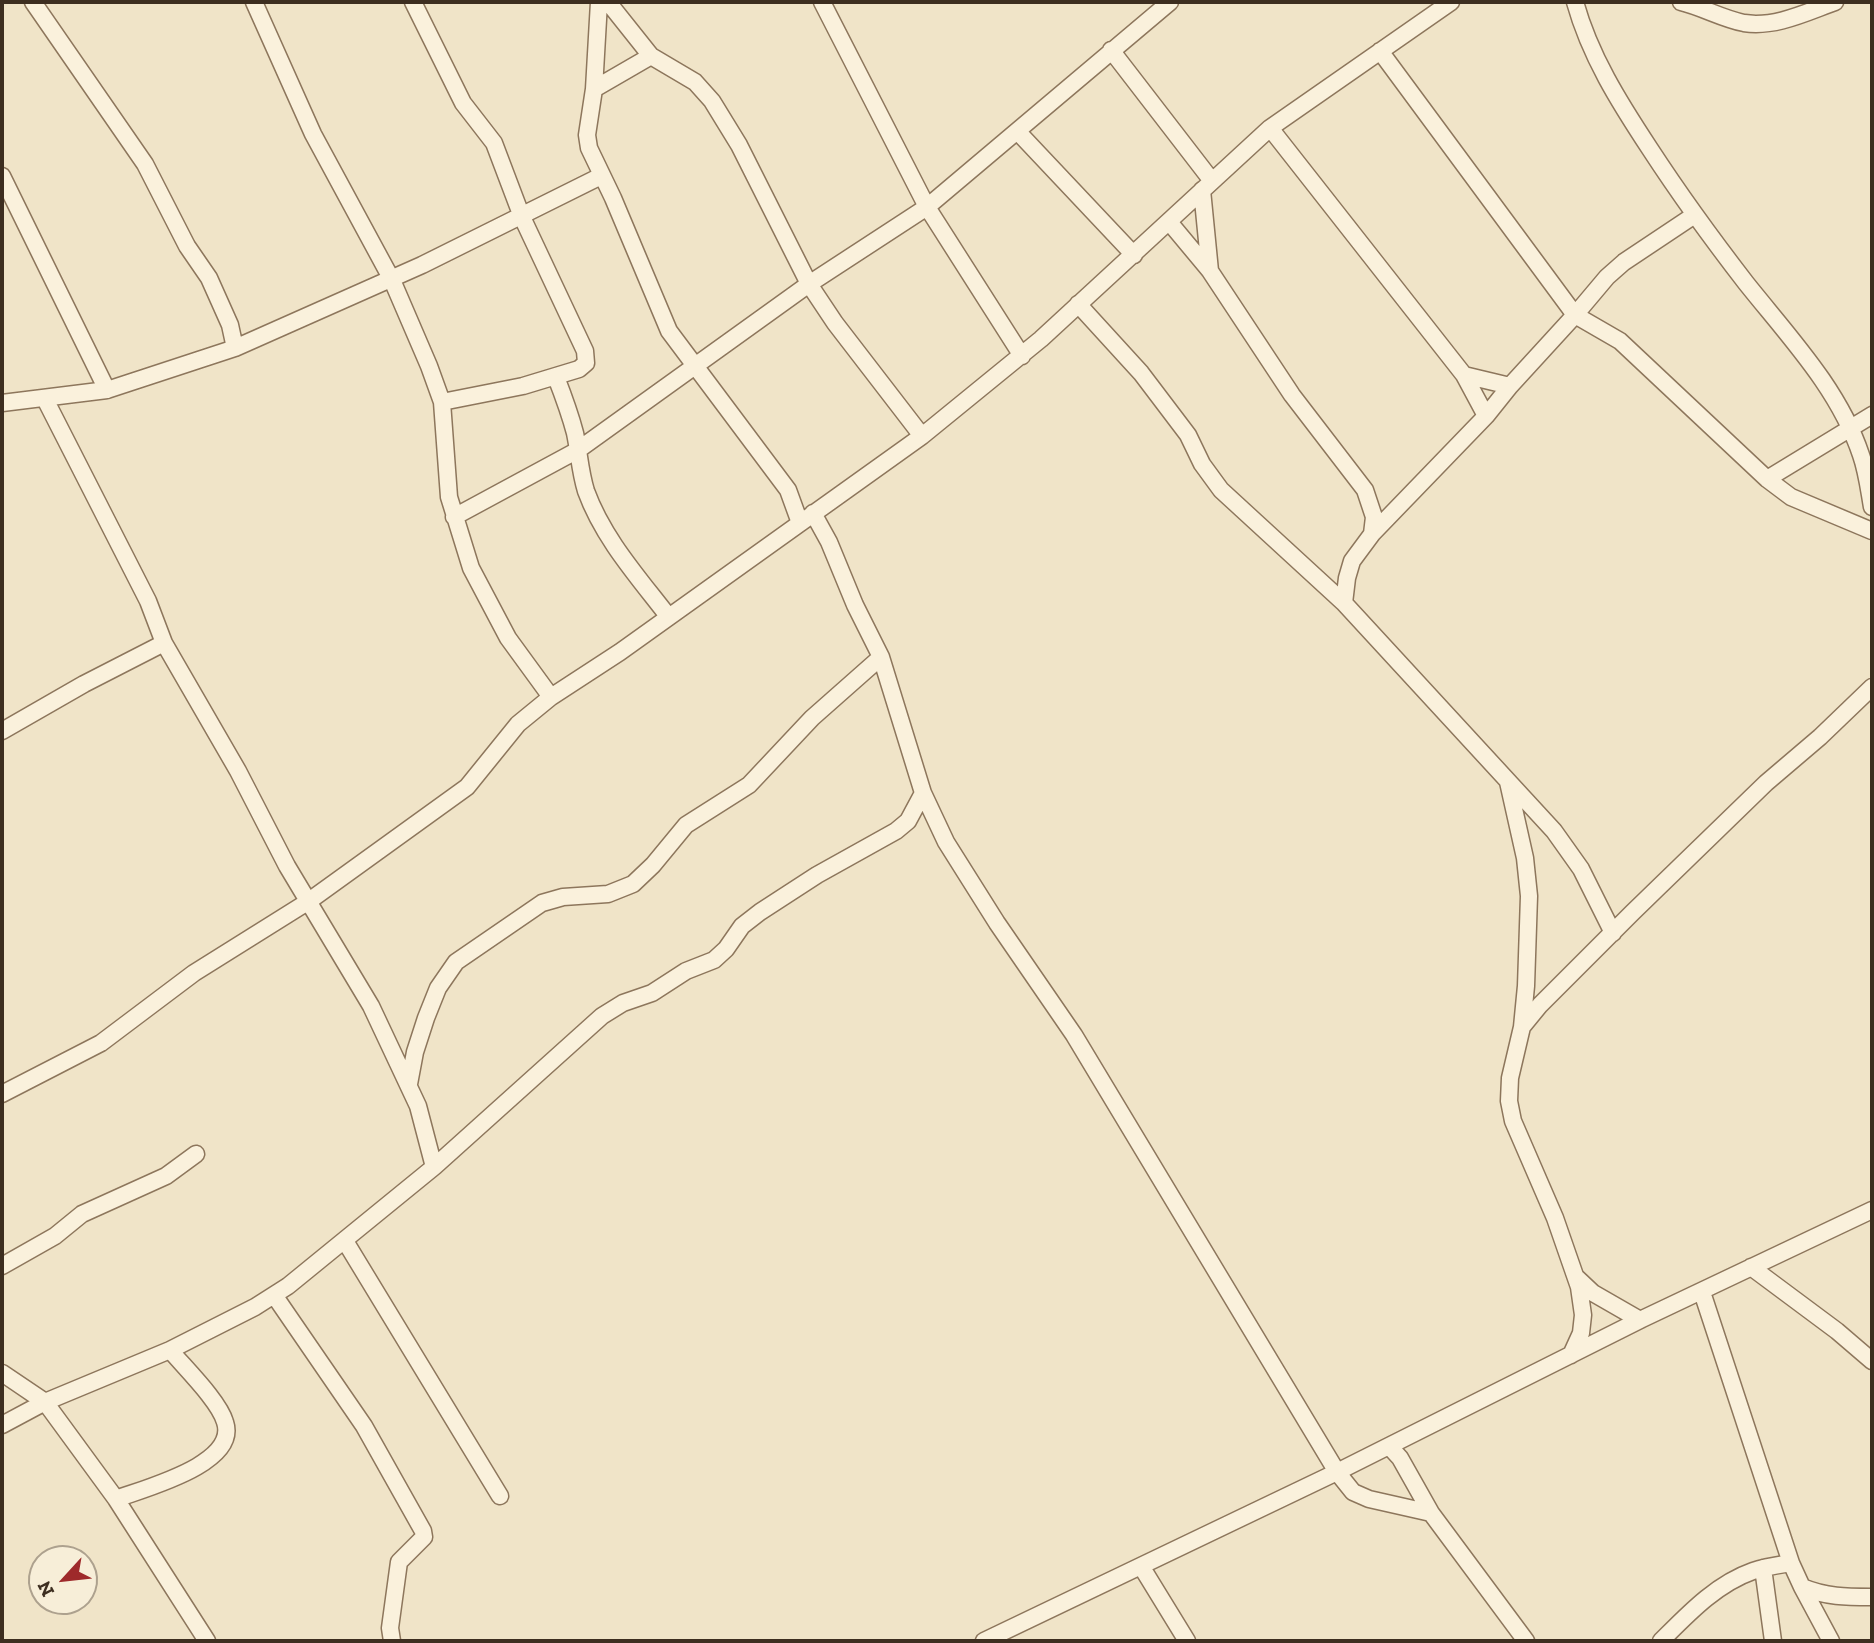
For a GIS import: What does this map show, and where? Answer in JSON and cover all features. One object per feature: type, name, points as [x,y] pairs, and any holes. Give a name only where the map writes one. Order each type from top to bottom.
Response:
[{"type":"street","points":[[33,2],[145,164],[187,246],[209,278],[230,325],[234,348]]},
{"type":"street","points":[[254,2],[313,134],[391,280],[443,402],[444,458],[449,497],[471,568],[508,638],[551,697]]},
{"type":"street","points":[[413,2],[463,103],[494,143],[522,217],[585,351],[586,363],[579,369],[523,386],[443,402]]},
{"type":"street","points":[[599,2],[594,89],[587,135],[589,148],[669,331],[806,518],[829,542],[855,605],[881,657],[923,793],[946,842],[997,923],[1074,1035],[1337,1472],[1353,1492],[1369,1499],[1431,1513]]},
{"type":"street","points":[[608,2],[651,56],[695,82],[712,101],[738,145],[809,284],[835,323],[922,436]]},
{"type":"street","points":[[822,2],[927,207],[1022,356]]},
{"type":"street","points":[[454,517],[578,450],[809,284],[927,207],[1170,2]]},
{"type":"street","points":[[1575,2],[1609,86],[1693,216],[1809,360],[1850,428],[1862,457],[1872,508]]},
{"type":"street","points":[[1681,2],[1743,22],[1760,24],[1779,21],[1835,2]]},
{"type":"street","points":[[2,1094],[101,1043],[194,973],[309,901],[467,788],[518,724],[551,697],[620,652],[922,436],[1022,356],[1170,223],[1270,128],[1446,3]]},
{"type":"street","points":[[1111,51],[1207,185],[1210,271]]},
{"type":"street","points":[[1380,51],[1575,315],[1620,341],[1767,479],[1791,497],[1872,531]]},
{"type":"street","points":[[594,89],[651,56]]},
{"type":"street","points":[[1270,128],[1464,375],[1486,416]]},
{"type":"street","points":[[1018,132],[1134,255]]},
{"type":"street","points":[[2,176],[107,390]]},
{"type":"street","points":[[2,403],[107,390],[234,348],[391,280],[601,176]]},
{"type":"street","points":[[1344,603],[1346,578],[1352,561],[1373,534],[1486,416],[1591,294],[1624,262],[1693,216]]},
{"type":"street","points":[[1170,223],[1210,271],[1292,395],[1365,490],[1374,517],[1373,534]]},
{"type":"street","points":[[1078,304],[1141,373],[1188,435],[1202,464],[1222,490],[1344,603],[1554,831],[1581,869],[1604,910],[1613,933]]},
{"type":"street","points":[[1464,375],[1510,386]]},
{"type":"street","points":[[556,377],[574,430],[580,470],[587,493],[622,558],[668,616]]},
{"type":"street","points":[[45,398],[148,601],[164,643],[238,771],[287,866],[371,1006],[409,1084],[427,1132],[434,1167]]},
{"type":"street","points":[[1767,479],[1872,415]]},
{"type":"street","points":[[2,731],[84,684],[164,643]]},
{"type":"street","points":[[409,1084],[415,1052],[426,1018],[439,988],[456,962],[542,902],[563,897],[608,894],[633,884],[686,825],[749,785],[812,718],[881,657]]},
{"type":"street","points":[[1522,1027],[1539,1005],[1633,912],[1766,783],[1820,737],[1872,687]]},
{"type":"street","points":[[1508,782],[1525,858],[1529,897],[1522,1027],[1510,1078],[1509,1101],[1513,1121],[1555,1218],[1576,1276],[1583,1315],[1581,1334],[1571,1355]]},
{"type":"street","points":[[2,1424],[45,1402],[170,1350],[256,1307],[288,1286],[434,1167],[602,1016],[623,1003],[652,993],[685,971],[714,960],[726,949],[742,926],[760,912],[908,821],[923,793]]},
{"type":"street","points":[[1604,910],[1633,912]]},
{"type":"street","points":[[2,1266],[54,1236],[82,1214],[166,1176],[196,1154]]},
{"type":"street","points":[[984,1641],[1337,1472],[1640,1320],[1872,1210]]},
{"type":"street","points":[[345,1241],[500,1496]]},
{"type":"street","points":[[1751,1267],[1837,1331],[1872,1361]]},
{"type":"street","points":[[1576,1276],[1593,1293],[1640,1320]]},
{"type":"street","points":[[1702,1292],[1791,1563],[1830,1641]]},
{"type":"street","points":[[274,1295],[364,1426],[423,1531],[424,1537],[400,1562],[394,1584],[390,1628],[392,1641]]},
{"type":"street","points":[[116,1499],[210,1460],[226,1439],[226,1424],[219,1409],[170,1350]]},
{"type":"street","points":[[2,1373],[45,1402],[116,1499],[207,1641]]},
{"type":"street","points":[[1389,1446],[1400,1458],[1431,1513],[1526,1641]]},
{"type":"street","points":[[1661,1641],[1702,1601],[1736,1578],[1791,1563]]},
{"type":"street","points":[[1141,1566],[1187,1641]]},
{"type":"street","points":[[1763,1569],[1773,1641]]},
{"type":"street","points":[[1802,1587],[1835,1597],[1872,1597]]}]
